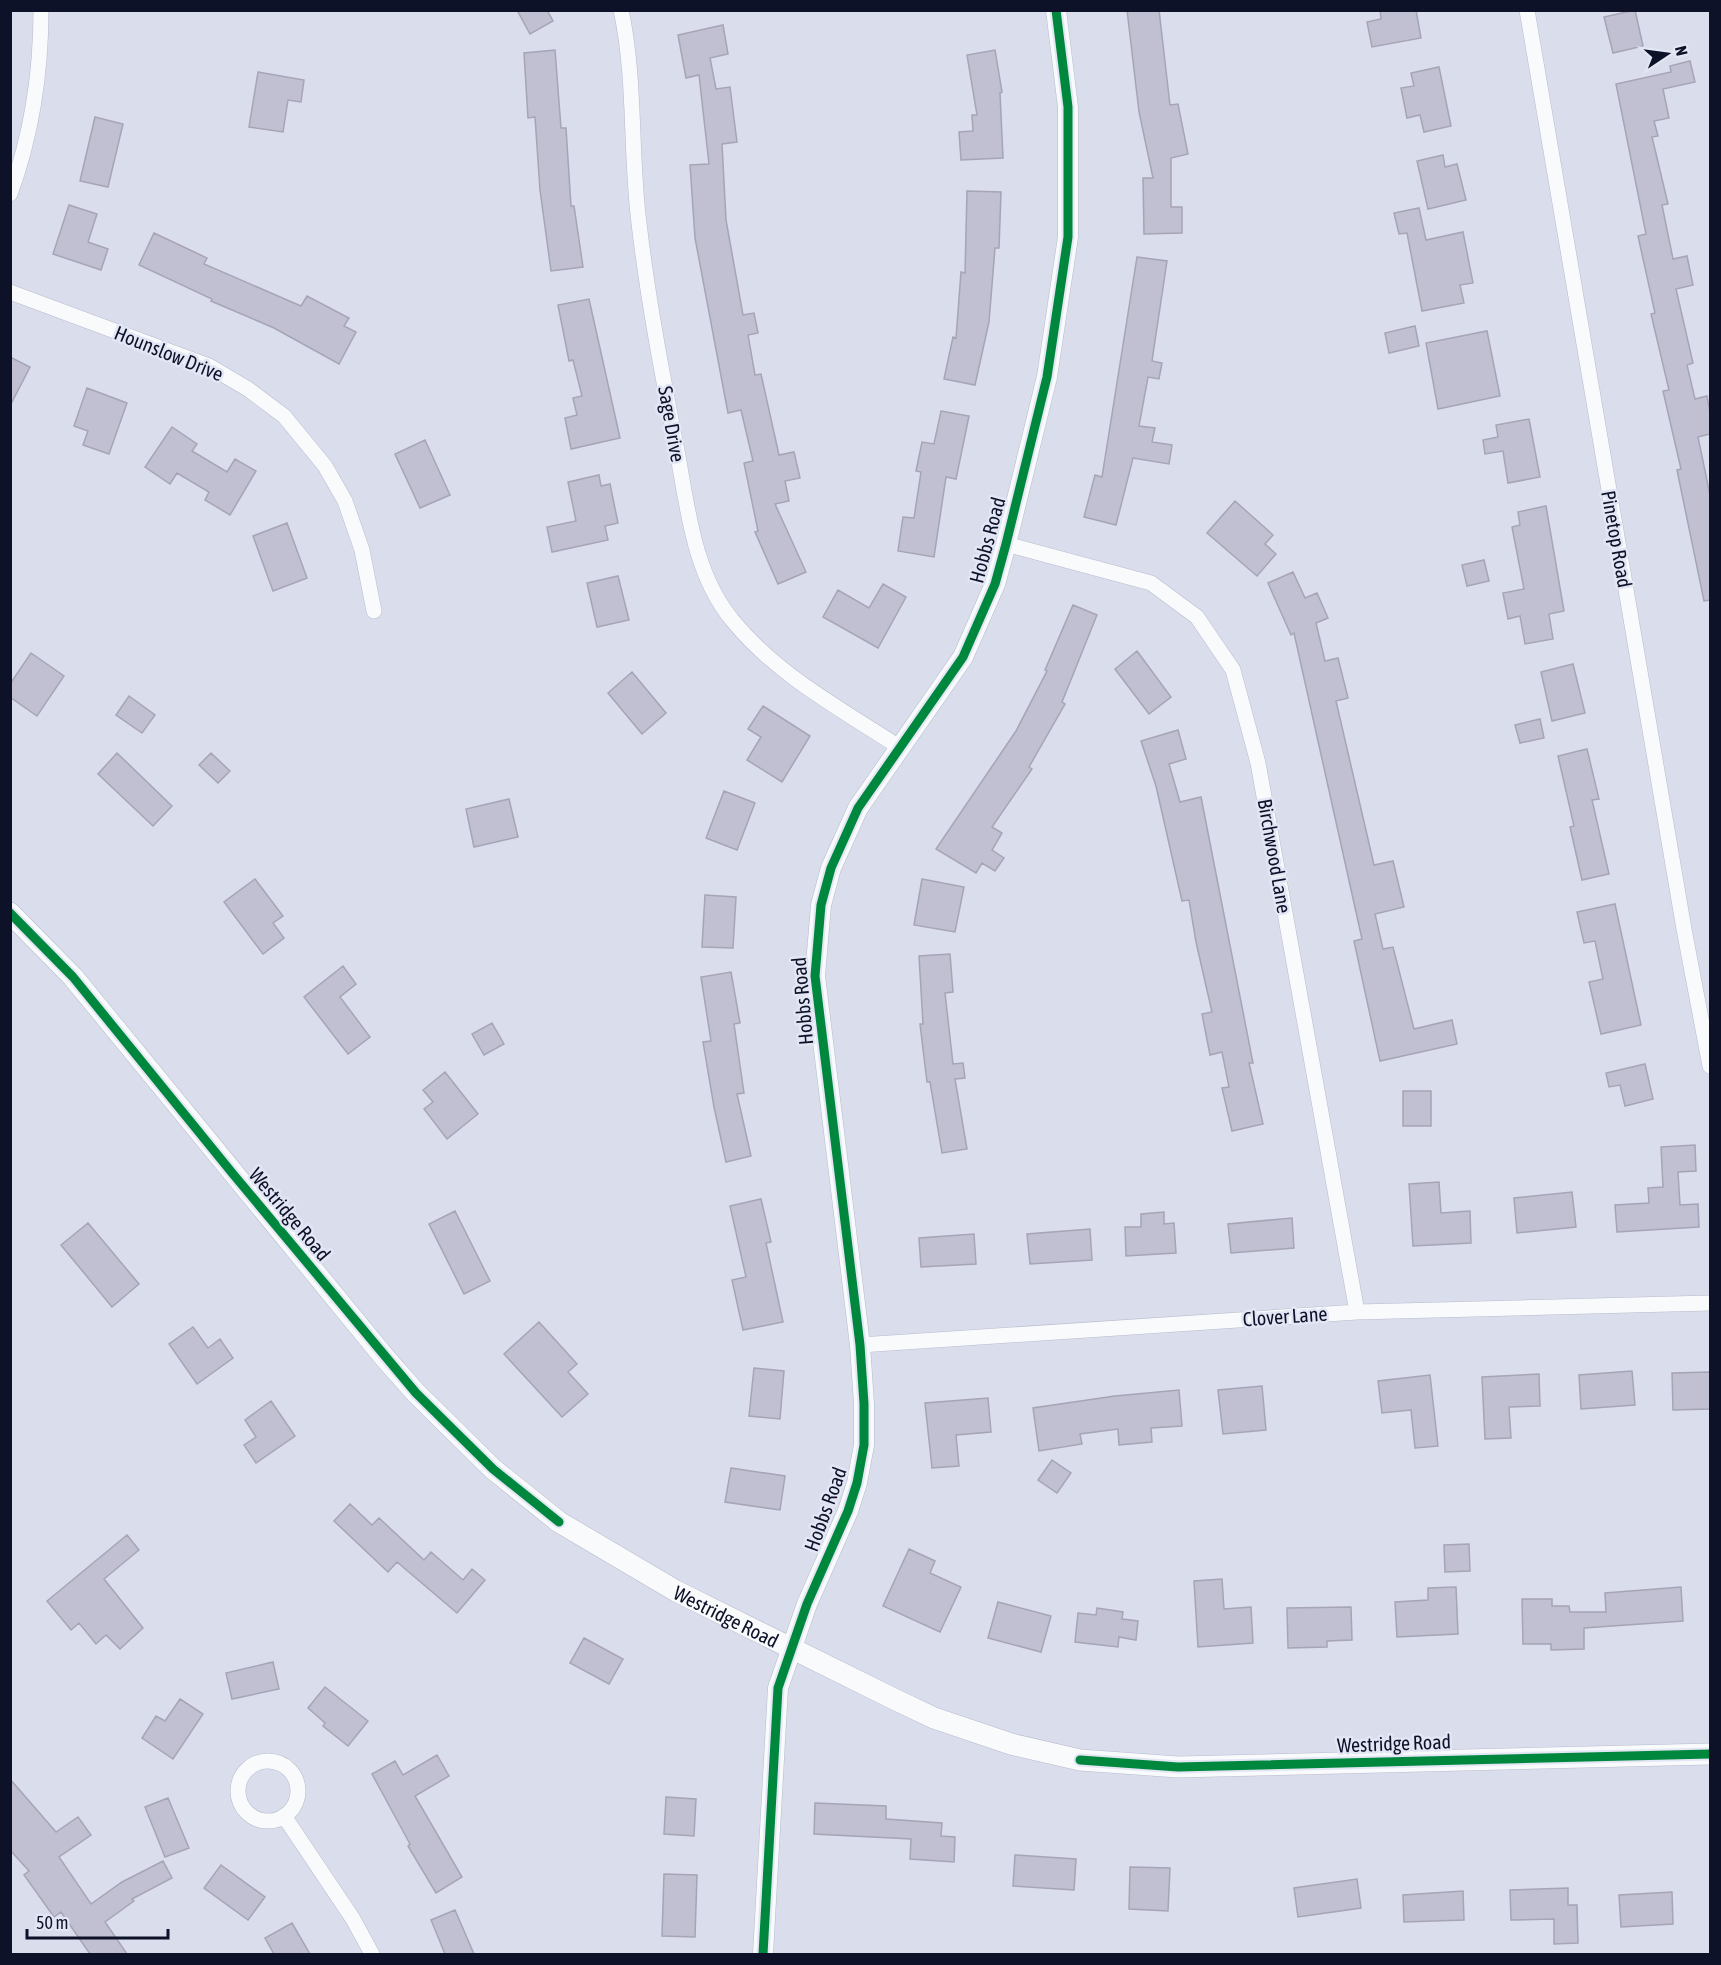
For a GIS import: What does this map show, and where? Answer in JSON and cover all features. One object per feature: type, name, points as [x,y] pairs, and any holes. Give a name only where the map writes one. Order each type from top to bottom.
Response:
[{"type":"main road","name":"Westridge Road","points":[[10,913],[73,977],[393,1367],[493,1469],[551,1516],[622,1562],[791,1648],[934,1718],[1011,1744],[1080,1760],[1178,1767],[1710,1754]]},
{"type":"street","points":[[10,194],[22,161],[37,97],[41,10]]},
{"type":"street","name":"Sage Drive","points":[[621,10],[638,222],[657,346],[687,508],[700,560],[713,591],[732,620],[762,654],[899,747]]},
{"type":"street","name":"Hobbs Road","points":[[763,1954],[778,1688],[791,1648],[857,1483],[864,1435],[860,1345],[815,976],[816,937],[821,905],[831,868],[858,808],[963,657],[995,584],[1006,544],[1047,377],[1068,237],[1068,106],[1056,10]]},
{"type":"street","name":"Pinetop Road","points":[[1527,10],[1684,929],[1710,1066]]},
{"type":"street","name":"Hounslow Drive","points":[[10,292],[209,366],[248,388],[284,416],[325,466],[345,501],[362,550],[374,611]]},
{"type":"street","name":"Birchwood Lane","points":[[1006,544],[1151,583],[1197,618],[1233,670],[1258,763],[1357,1312]]},
{"type":"street","name":"Clover Lane","points":[[860,1345],[1357,1312],[1710,1303]]},
{"type":"street","points":[[259,1762],[280,1763],[295,1778],[297,1798],[293,1808],[284,1816],[268,1821],[259,1820],[244,1809],[239,1801],[238,1783],[249,1767],[259,1762]]},
{"type":"street","points":[[284,1816],[353,1919],[372,1954]]},
{"type":"building","points":[[517,10],[547,10],[553,21],[530,34]]},
{"type":"building","points":[[1127,10],[1159,10],[1170,105],[1178,104],[1188,154],[1171,158],[1171,207],[1182,207],[1182,233],[1144,234],[1143,178],[1153,178],[1139,112]]},
{"type":"building","points":[[1380,10],[1416,10],[1421,38],[1372,47],[1367,22],[1381,19]]},
{"type":"building","points":[[1635,10],[1643,46],[1613,53],[1604,17]]},
{"type":"building","points":[[723,25],[728,54],[710,58],[716,89],[730,87],[737,142],[722,144],[726,220],[743,315],[754,313],[758,333],[748,335],[755,375],[761,374],[779,455],[794,452],[800,478],[785,481],[789,501],[775,504],[806,572],[778,584],[755,532],[758,531],[744,463],[753,461],[741,410],[728,413],[695,238],[690,165],[709,164],[699,75],[686,78],[678,35]]},
{"type":"building","points":[[555,50],[561,128],[566,128],[571,206],[574,206],[583,267],[551,271],[540,190],[535,117],[528,118],[524,53]]},
{"type":"building","points":[[995,50],[1002,92],[1000,93],[1003,158],[961,160],[959,132],[973,131],[972,115],[977,115],[967,55]]},
{"type":"building","points":[[1690,61],[1695,82],[1663,89],[1669,118],[1654,121],[1658,136],[1652,137],[1668,204],[1662,205],[1673,259],[1687,256],[1693,285],[1676,289],[1693,363],[1687,365],[1695,399],[1707,396],[1710,412],[1710,434],[1698,437],[1710,495],[1710,600],[1704,601],[1677,470],[1681,469],[1663,391],[1669,390],[1651,314],[1655,313],[1638,236],[1646,234],[1616,84],[1671,72],[1670,66]]},
{"type":"building","points":[[1439,67],[1451,126],[1424,132],[1420,115],[1407,118],[1401,88],[1414,86],[1411,73]]},
{"type":"building","points":[[258,72],[304,80],[301,102],[288,100],[283,132],[249,127]]},
{"type":"building","points":[[95,117],[123,124],[108,187],[80,181]]},
{"type":"building","points":[[1443,155],[1445,167],[1457,164],[1466,200],[1428,209],[1417,161]]},
{"type":"building","points":[[967,191],[1001,192],[999,248],[995,248],[989,322],[975,385],[944,379],[953,337],[956,338],[961,272],[965,273]]},
{"type":"building","points":[[69,205],[97,214],[88,242],[108,249],[101,270],[53,254]]},
{"type":"building","points":[[1419,208],[1426,240],[1463,232],[1473,283],[1460,285],[1464,303],[1422,311],[1407,233],[1399,234],[1394,213]]},
{"type":"building","points":[[154,233],[207,258],[204,264],[301,306],[307,296],[349,318],[344,326],[356,332],[339,364],[274,328],[211,301],[212,299],[139,265]]},
{"type":"building","points":[[1137,257],[1167,261],[1152,361],[1162,363],[1159,379],[1148,377],[1139,426],[1155,428],[1152,442],[1172,445],[1169,464],[1133,458],[1116,525],[1084,517],[1095,475],[1102,477]]},
{"type":"building","points":[[589,299],[620,438],[571,449],[565,418],[577,415],[573,398],[582,396],[573,360],[569,361],[558,305]]},
{"type":"building","points":[[1415,326],[1419,346],[1389,353],[1385,333]]},
{"type":"building","points":[[1487,331],[1500,396],[1438,409],[1426,343]]},
{"type":"building","points":[[10,357],[30,367],[10,406]]},
{"type":"building","points":[[87,388],[127,403],[109,454],[83,445],[88,431],[74,426]]},
{"type":"building","points":[[941,411],[969,416],[956,479],[946,477],[934,557],[898,551],[903,517],[914,518],[921,472],[916,471],[922,442],[934,444]]},
{"type":"building","points":[[1529,419],[1540,477],[1508,483],[1503,451],[1485,454],[1483,440],[1498,437],[1496,425]]},
{"type":"building","points":[[172,427],[197,444],[192,451],[227,472],[235,459],[256,471],[230,515],[205,500],[209,492],[177,473],[170,484],[145,467]]},
{"type":"building","points":[[425,440],[450,495],[420,508],[395,454]]},
{"type":"building","points":[[599,475],[601,486],[610,484],[618,523],[605,526],[608,540],[552,552],[547,527],[576,521],[568,482]]},
{"type":"building","points":[[1235,501],[1273,535],[1265,544],[1276,554],[1257,576],[1207,533]]},
{"type":"building","points":[[1546,506],[1564,611],[1549,614],[1553,639],[1525,644],[1520,616],[1508,619],[1503,593],[1524,589],[1512,527],[1520,525],[1518,512]]},
{"type":"building","points":[[287,523],[307,578],[273,591],[253,536]]},
{"type":"building","points":[[1484,560],[1489,581],[1467,586],[1462,565]]},
{"type":"building","points":[[1293,572],[1305,598],[1317,593],[1328,618],[1316,623],[1325,661],[1338,658],[1348,698],[1336,701],[1374,865],[1393,861],[1404,907],[1375,914],[1383,949],[1393,947],[1414,1029],[1452,1020],[1457,1044],[1380,1061],[1354,941],[1362,939],[1294,633],[1291,635],[1268,583]]},
{"type":"building","points":[[618,576],[629,620],[597,627],[587,583]]},
{"type":"building","points":[[883,584],[906,597],[878,648],[823,617],[838,590],[869,608]]},
{"type":"building","points":[[1073,605],[1097,615],[1062,702],[1065,704],[1029,767],[1032,769],[992,827],[1002,833],[992,850],[1004,858],[995,871],[982,863],[976,873],[936,849],[1016,731],[1047,671],[1045,670]]},
{"type":"building","points":[[1137,651],[1171,697],[1149,714],[1115,669]]},
{"type":"building","points":[[31,653],[64,676],[37,716],[10,697],[10,684]]},
{"type":"building","points":[[1573,664],[1585,713],[1552,721],[1541,672]]},
{"type":"building","points":[[632,672],[666,713],[642,734],[608,693]]},
{"type":"building","points":[[129,696],[155,715],[142,733],[116,715]]},
{"type":"building","points":[[763,706],[810,736],[782,782],[747,760],[761,737],[748,729]]},
{"type":"building","points":[[1540,719],[1544,738],[1520,743],[1515,725]]},
{"type":"building","points":[[1178,730],[1186,759],[1169,764],[1180,802],[1201,797],[1253,1063],[1249,1063],[1263,1124],[1232,1131],[1222,1088],[1229,1087],[1222,1052],[1210,1055],[1202,1014],[1212,1012],[1189,900],[1182,901],[1156,786],[1141,741]]},
{"type":"building","points":[[1587,749],[1599,799],[1592,800],[1609,874],[1582,880],[1570,827],[1574,826],[1558,756]]},
{"type":"building","points":[[117,753],[172,806],[153,826],[98,774]]},
{"type":"building","points":[[211,753],[230,771],[218,783],[199,765]]},
{"type":"building","points":[[724,791],[755,803],[737,850],[706,838]]},
{"type":"building","points":[[509,799],[518,837],[474,847],[466,809]]},
{"type":"building","points":[[255,879],[283,916],[273,923],[284,938],[263,954],[224,902]]},
{"type":"building","points":[[922,879],[964,887],[955,932],[914,925]]},
{"type":"building","points":[[705,895],[736,897],[733,948],[702,947]]},
{"type":"building","points":[[1615,904],[1641,1025],[1601,1034],[1589,982],[1603,979],[1595,941],[1584,943],[1577,912]]},
{"type":"building","points":[[950,954],[953,992],[945,993],[953,1064],[963,1063],[965,1078],[955,1079],[967,1149],[942,1153],[930,1082],[927,1082],[920,1024],[923,1024],[919,956]]},
{"type":"building","points":[[343,966],[356,984],[340,997],[370,1037],[348,1054],[304,997]]},
{"type":"building","points":[[731,972],[740,1023],[734,1024],[744,1093],[737,1094],[751,1156],[726,1162],[703,1042],[711,1041],[701,977]]},
{"type":"building","points":[[492,1023],[504,1044],[484,1055],[472,1034]]},
{"type":"building","points":[[1645,1064],[1653,1099],[1625,1106],[1620,1085],[1609,1087],[1606,1073]]},
{"type":"building","points":[[445,1072],[478,1114],[447,1139],[424,1109],[433,1102],[423,1090]]},
{"type":"building","points":[[1403,1091],[1431,1091],[1431,1126],[1403,1126]]},
{"type":"building","points":[[1695,1145],[1696,1171],[1678,1172],[1680,1205],[1698,1204],[1699,1227],[1617,1232],[1615,1205],[1649,1203],[1648,1188],[1663,1187],[1661,1147]]},
{"type":"building","points":[[1439,1182],[1441,1213],[1470,1211],[1471,1243],[1413,1246],[1409,1184]]},
{"type":"building","points":[[1572,1192],[1576,1227],[1517,1233],[1514,1198]]},
{"type":"building","points":[[761,1199],[771,1242],[766,1243],[783,1322],[743,1330],[732,1280],[746,1277],[730,1206]]},
{"type":"building","points":[[455,1211],[490,1281],[464,1294],[429,1224]]},
{"type":"building","points":[[1164,1212],[1164,1224],[1174,1223],[1176,1253],[1126,1256],[1125,1227],[1141,1227],[1141,1214]]},
{"type":"building","points":[[1292,1218],[1294,1248],[1231,1253],[1228,1224]]},
{"type":"building","points":[[88,1223],[139,1284],[112,1307],[61,1245]]},
{"type":"building","points":[[1090,1229],[1092,1260],[1030,1264],[1027,1234]]},
{"type":"building","points":[[974,1234],[976,1264],[921,1267],[919,1238]]},
{"type":"building","points":[[539,1322],[577,1364],[568,1372],[588,1394],[562,1417],[504,1354]]},
{"type":"building","points":[[193,1327],[208,1348],[220,1339],[233,1358],[197,1384],[169,1344]]},
{"type":"building","points":[[754,1368],[784,1371],[780,1419],[749,1416]]},
{"type":"building","points":[[1632,1371],[1635,1405],[1581,1409],[1579,1375]]},
{"type":"building","points":[[1710,1372],[1710,1409],[1673,1410],[1672,1373]]},
{"type":"building","points":[[1539,1374],[1540,1406],[1509,1407],[1511,1438],[1485,1439],[1482,1377]]},
{"type":"building","points":[[1430,1375],[1438,1446],[1415,1448],[1411,1410],[1382,1413],[1378,1381]]},
{"type":"building","points":[[1262,1386],[1266,1430],[1223,1434],[1218,1390]]},
{"type":"building","points":[[1179,1390],[1182,1426],[1151,1428],[1152,1442],[1119,1445],[1118,1429],[1080,1434],[1082,1444],[1039,1451],[1033,1408],[1115,1396]]},
{"type":"building","points":[[988,1398],[991,1432],[956,1435],[959,1466],[932,1468],[925,1403]]},
{"type":"building","points":[[271,1401],[295,1436],[256,1463],[244,1445],[256,1437],[245,1420]]},
{"type":"building","points":[[1052,1460],[1071,1473],[1057,1493],[1038,1480]]},
{"type":"building","points":[[731,1468],[785,1476],[780,1510],[725,1502]]},
{"type":"building","points":[[350,1504],[372,1525],[379,1518],[424,1560],[431,1552],[463,1580],[472,1569],[485,1580],[457,1613],[397,1562],[388,1572],[334,1521]]},
{"type":"building","points":[[127,1535],[139,1550],[104,1579],[143,1628],[120,1649],[106,1635],[96,1644],[79,1623],[71,1630],[47,1601]]},
{"type":"building","points":[[1469,1544],[1470,1571],[1445,1572],[1444,1545]]},
{"type":"building","points":[[909,1549],[935,1561],[930,1573],[961,1587],[940,1632],[883,1606]]},
{"type":"building","points":[[1222,1579],[1224,1609],[1251,1607],[1253,1643],[1198,1647],[1194,1581]]},
{"type":"building","points":[[1456,1587],[1458,1634],[1397,1637],[1395,1602],[1428,1600],[1428,1588]]},
{"type":"building","points":[[1681,1587],[1683,1621],[1584,1628],[1584,1649],[1551,1650],[1551,1644],[1523,1644],[1522,1599],[1552,1599],[1552,1606],[1569,1606],[1570,1612],[1606,1612],[1605,1593]]},
{"type":"building","points":[[998,1602],[1051,1616],[1041,1652],[988,1638]]},
{"type":"building","points":[[1351,1607],[1352,1640],[1327,1641],[1327,1647],[1288,1648],[1287,1608]]},
{"type":"building","points":[[1097,1608],[1123,1612],[1122,1619],[1138,1621],[1136,1640],[1119,1637],[1118,1647],[1075,1642],[1078,1613],[1096,1615]]},
{"type":"building","points":[[584,1638],[623,1659],[609,1684],[570,1663]]},
{"type":"building","points":[[273,1662],[279,1689],[232,1699],[226,1673]]},
{"type":"building","points":[[325,1687],[368,1721],[348,1746],[323,1726],[325,1723],[308,1708]]},
{"type":"building","points":[[180,1699],[203,1714],[173,1759],[142,1738],[156,1716],[165,1721]]},
{"type":"building","points":[[437,1755],[449,1776],[415,1796],[462,1877],[436,1893],[408,1846],[410,1844],[372,1774],[395,1761],[403,1775]]},
{"type":"building","points":[[10,1779],[56,1832],[78,1817],[91,1835],[59,1857],[91,1904],[122,1882],[163,1861],[172,1878],[132,1899],[134,1901],[105,1922],[127,1954],[90,1954],[61,1912],[54,1917],[24,1875],[29,1871],[10,1850]]},
{"type":"building","points":[[666,1797],[696,1799],[694,1836],[664,1834]]},
{"type":"building","points":[[168,1798],[189,1848],[165,1857],[145,1807]]},
{"type":"building","points":[[815,1803],[886,1806],[886,1819],[942,1823],[941,1836],[955,1837],[954,1862],[910,1859],[911,1839],[814,1834]]},
{"type":"building","points":[[1015,1855],[1076,1859],[1074,1890],[1013,1886]]},
{"type":"building","points":[[221,1865],[265,1897],[248,1920],[204,1888]]},
{"type":"building","points":[[1130,1867],[1170,1868],[1168,1911],[1129,1909]]},
{"type":"building","points":[[664,1874],[697,1875],[695,1937],[662,1936]]},
{"type":"building","points":[[1357,1879],[1361,1908],[1298,1917],[1294,1888]]},
{"type":"building","points":[[1568,1888],[1568,1905],[1577,1905],[1578,1943],[1554,1944],[1554,1919],[1511,1920],[1510,1890]]},
{"type":"building","points":[[1463,1891],[1464,1920],[1404,1922],[1403,1895]]},
{"type":"building","points":[[1672,1892],[1673,1924],[1621,1927],[1619,1895]]},
{"type":"building","points":[[455,1910],[474,1954],[445,1954],[431,1920]]},
{"type":"building","points":[[292,1923],[310,1954],[274,1954],[265,1938]]},
{"type":"cycle path","points":[[763,1954],[778,1688],[807,1604],[848,1511],[857,1483],[864,1445],[860,1345],[815,976],[821,905],[831,868],[858,808],[963,657],[995,584],[1006,544],[1047,377],[1068,237],[1068,107],[1056,10]]},
{"type":"cycle path","points":[[10,913],[73,977],[233,1174],[416,1393],[493,1469],[559,1522]]},
{"type":"cycle path","points":[[1080,1760],[1178,1767],[1710,1754]]}]
